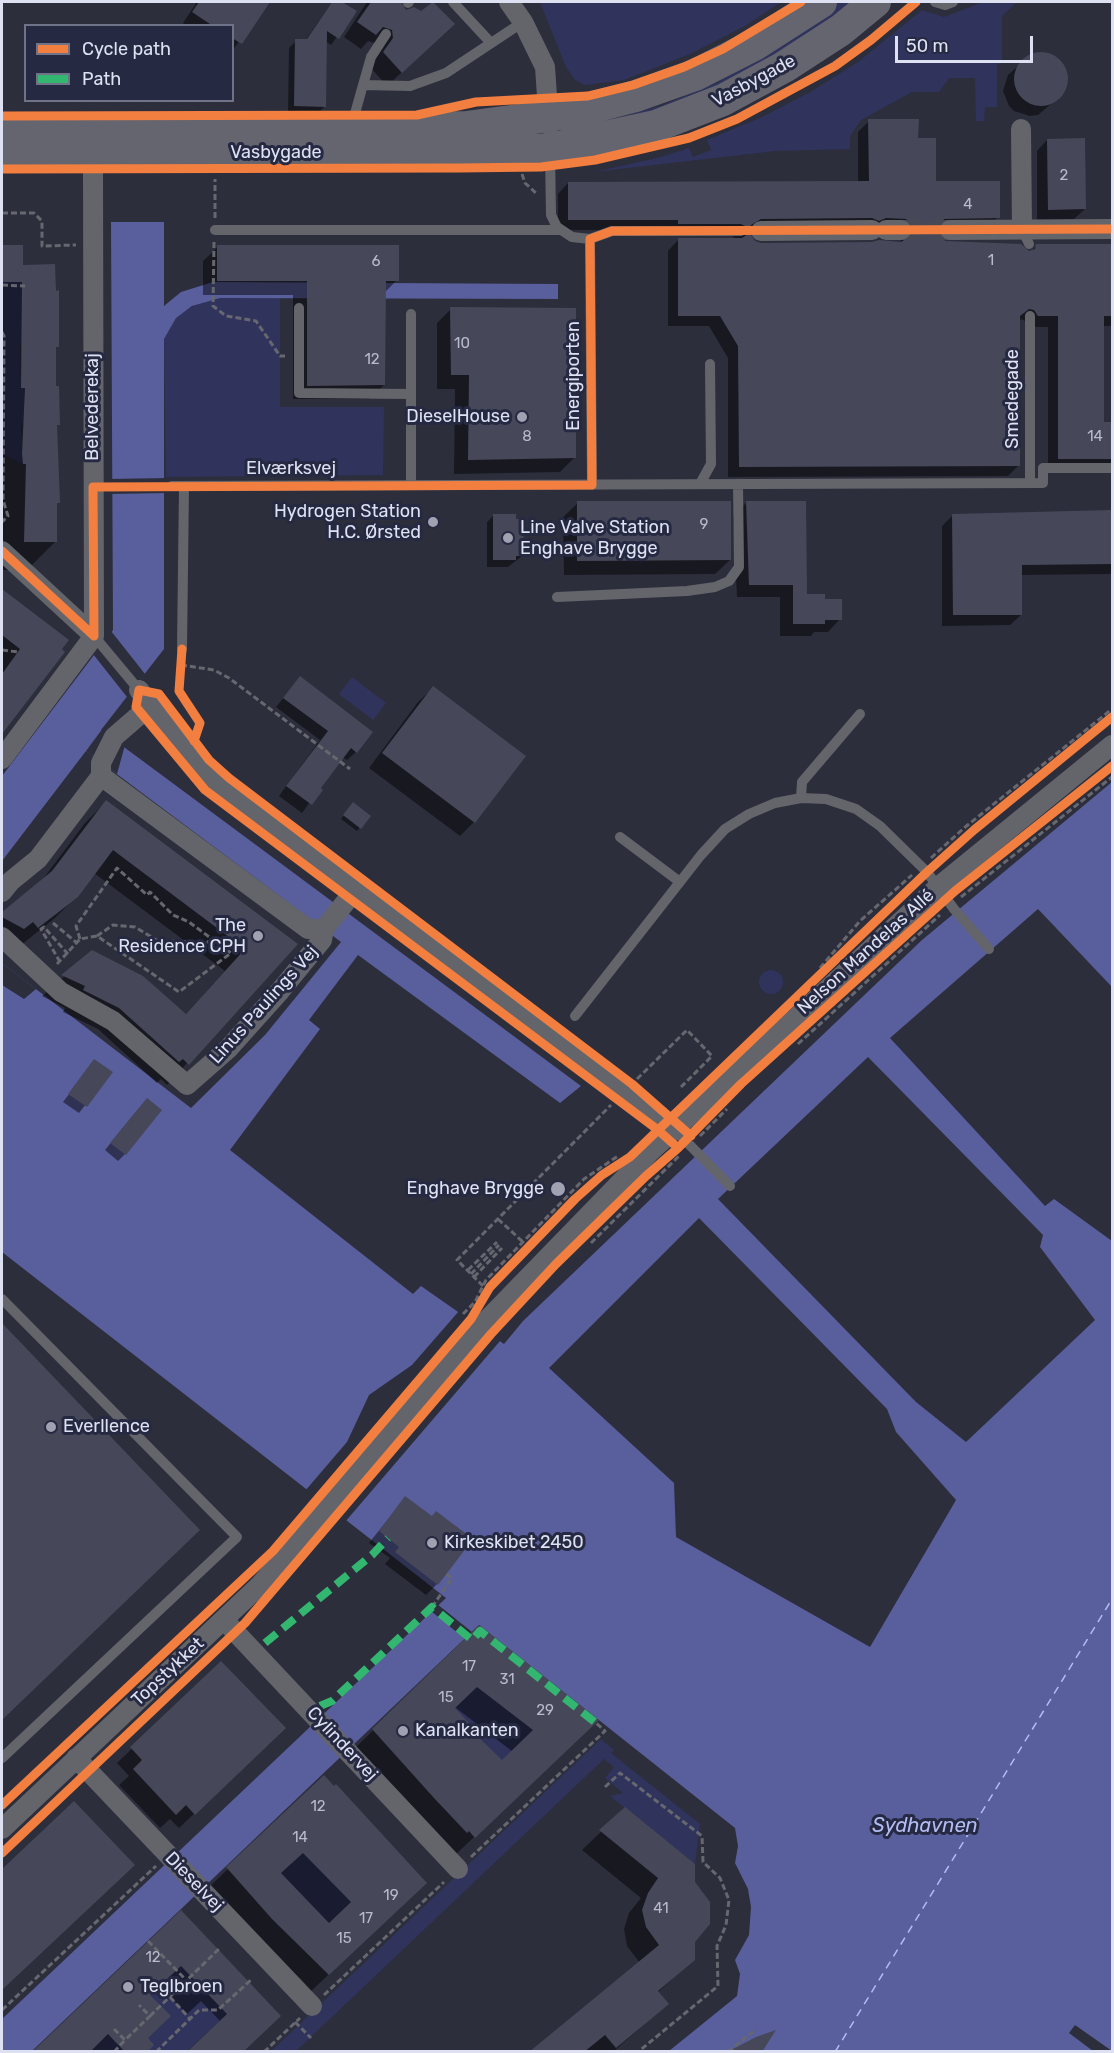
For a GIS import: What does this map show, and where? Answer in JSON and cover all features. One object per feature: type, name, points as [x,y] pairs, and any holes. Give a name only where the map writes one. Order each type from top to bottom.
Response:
[{"type":"main road","name":"Vasbygade","points":[[2,129],[466,126],[548,116],[636,96],[695,75],[754,45],[820,2]]},
{"type":"main road","name":"Vasbygade","points":[[2,154],[93,161],[462,154],[550,157],[656,126],[723,100],[784,67],[832,36],[875,2]]},
{"type":"street","points":[[508,2],[523,22],[544,67],[550,157]]},
{"type":"street","points":[[1021,129],[1025,237]]},
{"type":"street","name":"Belvederekaj","points":[[93,161],[99,487],[94,636]]},
{"type":"street","points":[[950,230],[1025,237],[1113,228]]},
{"type":"street","points":[[761,231],[886,230]]},
{"type":"street","points":[[2,550],[94,636],[2,759]]},
{"type":"street","points":[[2,892],[10,881],[38,859],[65,824],[101,770],[114,737],[145,698],[205,775],[682,1142]]},
{"type":"street","name":"Nelson Mandelas Allé","points":[[327,1508],[471,1325],[542,1260],[682,1142],[943,894],[1113,745]]},
{"type":"street","name":"Linus Paulings Vej","points":[[101,770],[308,929],[324,929]]},
{"type":"street","name":"Linus Paulings Vej","points":[[2,937],[61,992],[113,1021],[188,1085],[228,1049],[266,1007],[322,940],[324,929],[356,889]]},
{"type":"street","name":"Topstykket","points":[[2,1829],[224,1620],[279,1565],[327,1508]]},
{"type":"street","name":"Cylindervej","points":[[224,1620],[458,1869]]},
{"type":"street","name":"Dieselvej","points":[[76,1758],[312,2006]]},
{"type":"lane","points":[[453,2],[491,43]]},
{"type":"lane","points":[[363,85],[410,86],[446,73],[523,22]]},
{"type":"lane","points":[[351,127],[371,57],[386,34]]},
{"type":"lane","points":[[550,157],[551,215],[561,230],[572,237],[590,239],[612,231],[741,231]]},
{"type":"lane","points":[[215,230],[561,230]]},
{"type":"lane","name":"Energiporten","points":[[590,239],[591,485]]},
{"type":"lane","points":[[299,308],[299,393],[411,394]]},
{"type":"lane","points":[[411,314],[411,485],[1043,483],[1043,468],[1113,468]]},
{"type":"lane","name":"Smedegade","points":[[1030,316],[1030,482]]},
{"type":"lane","points":[[700,484],[711,464],[710,364]]},
{"type":"lane","points":[[557,597],[687,591],[715,587],[729,581],[739,567],[738,484]]},
{"type":"lane","name":"Elværksvej","points":[[182,649],[178,486],[411,485]]},
{"type":"lane","points":[[94,636],[145,698]]},
{"type":"lane","points":[[801,798],[802,782],[860,714]]},
{"type":"lane","points":[[575,1016],[680,882],[725,829],[749,814],[775,803],[801,798],[826,799],[856,809],[880,826],[943,894],[989,949]]},
{"type":"lane","points":[[620,837],[680,882]]},
{"type":"lane","points":[[682,1142],[730,1186]]},
{"type":"lane","points":[[2,1299],[237,1537],[2,1758]]},
{"type":"path","points":[[511,167],[522,167],[550,157]]},
{"type":"path","points":[[522,167],[522,180],[531,191],[550,195]]},
{"type":"path","points":[[2,213],[34,213],[42,221],[42,246],[93,245]]},
{"type":"path","points":[[213,282],[213,299],[216,310],[226,316],[256,321],[280,356],[299,357]]},
{"type":"path","points":[[2,285],[25,286]]},
{"type":"path","points":[[2,332],[3,500],[8,516],[2,522]]},
{"type":"path","points":[[2,650],[18,652]]},
{"type":"path","points":[[181,665],[214,670],[229,678],[350,769]]},
{"type":"path","points":[[795,1047],[943,894],[971,828],[1113,709]]},
{"type":"path","points":[[971,828],[1113,717]]},
{"type":"path","points":[[784,1046],[943,894],[1113,766]]},
{"type":"path","points":[[819,976],[1113,777]]},
{"type":"path","points":[[79,941],[76,926],[117,868],[147,895],[150,892],[173,915],[189,922],[212,942],[237,958]]},
{"type":"path","points":[[53,923],[79,941]]},
{"type":"path","points":[[68,954],[44,927],[41,929],[60,962],[68,954],[79,941],[97,936],[113,925],[135,927],[158,941],[212,942]]},
{"type":"path","points":[[97,936],[179,992],[231,954]]},
{"type":"path","points":[[632,1084],[687,1029],[712,1056],[681,1087]]},
{"type":"path","points":[[623,1076],[641,1091]]},
{"type":"path","points":[[608,1092],[626,1106]]},
{"type":"path","points":[[483,1286],[457,1260],[617,1099]]},
{"type":"path","points":[[585,1242],[646,1176],[729,1102]]},
{"type":"path","points":[[471,1325],[490,1287],[575,1199],[602,1175],[630,1157]]},
{"type":"path","points":[[498,1219],[524,1242]]},
{"type":"path","points":[[511,1231],[515,1226]]},
{"type":"path","points":[[515,1234],[519,1230]]},
{"type":"path","points":[[471,1274],[499,1245]]},
{"type":"path","points":[[432,1607],[452,1578],[446,1574]]},
{"type":"path","points":[[264,2052],[605,1731],[596,1723]]},
{"type":"path","points":[[605,1787],[620,1773],[702,1836],[703,1862],[720,1878],[729,1900],[726,1925],[717,1946],[718,1986],[638,2052]]},
{"type":"path","points":[[2,2010],[159,1864],[154,1859],[165,1851]]},
{"type":"path","points":[[148,1941],[187,1981]]},
{"type":"path","points":[[114,2052],[222,1947]]},
{"type":"path","points":[[156,2052],[199,2010],[218,2010],[252,1979]]},
{"type":"path","points":[[170,1997],[190,2019]]},
{"type":"path","points":[[139,2005],[150,2016]]},
{"type":"path","points":[[295,2022],[310,2038]]},
{"type":"path","points":[[114,2029],[125,2040]]},
{"type":"path","points":[[728,2052],[756,2029]]},
{"type":"shaded area","points":[[540,2],[781,2],[745,26],[690,54],[624,80],[585,85],[575,80],[566,67]]},
{"type":"shaded area","points":[[838,2],[860,2],[834,23],[683,104],[593,124],[660,106],[718,82],[801,29]]},
{"type":"shaded area","points":[[983,2],[1017,2],[1002,16],[1002,63],[997,64],[997,107],[985,107],[984,121],[976,121],[975,78],[949,78],[939,92],[912,92],[861,120],[850,136],[850,149],[775,151],[594,172],[661,157],[689,148],[693,157],[711,150],[707,140],[762,117],[812,91],[858,62],[922,10],[944,17]]},
{"type":"shaded area","points":[[14,280],[25,282],[23,345],[20,345],[21,387],[26,388],[25,423],[21,424],[23,464],[2,454],[2,282],[14,282]]},
{"type":"shaded area","points":[[220,298],[280,298],[280,407],[384,407],[383,475],[166,477],[164,338],[176,318],[183,312],[199,303]]},
{"type":"shaded area","points":[[352,677],[386,703],[373,720],[339,694]]},
{"type":"shaded area","points":[[766,970],[776,970],[783,977],[783,987],[776,994],[766,994],[759,987],[759,977]]},
{"type":"shaded area","points":[[474,1684],[537,1733],[474,1786],[426,1736]]},
{"type":"shaded area","points":[[601,1739],[614,1750],[611,1753],[700,1824],[695,1864],[610,1796],[623,1793],[605,1778],[614,1767],[604,1759],[296,2051],[270,2052]]},
{"type":"shaded area","points":[[328,1830],[375,1879],[329,1923],[281,1873]]},
{"type":"shaded area","points":[[181,1966],[227,2014],[187,2051],[90,2052]]},
{"type":"water","name":"Sydhavnen","points":[[111,222],[164,222],[164,306],[181,292],[213,282],[558,284],[558,299],[220,298],[192,306],[176,318],[164,339],[164,649],[101,730],[581,1086],[560,1103],[358,955],[309,1020],[320,1029],[230,1150],[413,1294],[421,1286],[504,1344],[523,1321],[922,940],[1112,782],[1112,987],[1038,909],[890,1038],[1045,1206],[1054,1199],[1112,1241],[1112,2051],[669,2051],[737,1996],[740,1974],[735,1960],[749,1935],[751,1907],[748,1889],[735,1863],[738,1846],[735,1828],[479,1625],[32,2051],[2,2051],[2,2019],[446,1598],[2,1252],[2,963],[191,1108],[265,1035],[341,942],[86,751],[2,861],[2,776],[113,630]],"holes":[[[868,1057],[1043,1235],[1040,1247],[1095,1320],[966,1442],[916,1402],[718,1199]],[[699,1218],[887,1409],[896,1432],[956,1500],[870,1647],[676,1537],[674,1483],[549,1368]]]},
{"type":"pier","points":[[167,478],[167,493],[109,494],[109,479]]},
{"type":"pier","points":[[111,631],[145,674],[127,697],[93,654]]},
{"type":"pier","points":[[103,728],[125,745],[117,774],[86,751]]},
{"type":"pier","points":[[2,963],[36,989],[24,999],[2,985]]},
{"type":"pier","points":[[459,1311],[500,1341],[345,1522],[305,1491],[347,1442],[369,1395],[412,1365]]},
{"type":"pier","points":[[437,1604],[472,1632],[465,1639],[431,1611]]},
{"type":"pier","points":[[1075,2025],[1112,2051],[1093,2051],[1069,2033]]},
{"type":"building","points":[[199,2],[270,2],[242,44],[234,39],[234,24],[210,24],[192,12]]},
{"type":"building","points":[[332,2],[342,2],[357,11],[339,39],[327,31],[326,107],[294,106],[295,39],[307,39]]},
{"type":"building","points":[[371,2],[401,2],[406,10],[414,7],[421,11],[433,2],[455,24],[402,73],[383,52],[393,38],[392,30],[383,27],[376,35],[357,22]]},
{"type":"building","points":[[1041,52],[1051,54],[1060,60],[1066,69],[1068,79],[1066,89],[1060,98],[1051,104],[1041,106],[1031,104],[1022,98],[1016,89],[1014,79],[1016,69],[1022,60],[1031,54]]},
{"type":"building","points":[[868,119],[919,119],[918,138],[936,138],[936,181],[1000,181],[1000,218],[944,219],[938,229],[945,241],[1021,244],[1029,251],[1035,249],[1036,244],[1113,244],[1113,316],[1104,316],[1104,422],[1113,422],[1113,459],[1058,459],[1058,316],[1038,316],[1034,310],[1029,309],[1020,316],[1020,466],[739,467],[738,346],[720,316],[678,316],[678,238],[742,238],[748,234],[747,227],[741,224],[678,224],[678,220],[568,220],[568,182],[869,181]],"holes":[[[872,218],[879,221],[886,218],[906,219],[912,225],[912,235],[901,242],[879,240],[872,242],[761,243],[755,241],[749,232],[751,225],[761,219]]]},
{"type":"building","points":[[1085,138],[1086,209],[1048,210],[1047,139]]},
{"type":"building","points":[[2,245],[23,245],[23,265],[55,264],[56,291],[59,290],[56,386],[59,386],[60,425],[57,425],[60,503],[57,503],[57,542],[24,542],[26,464],[23,464],[22,454],[25,388],[21,388],[22,282],[2,282]]},
{"type":"building","points":[[217,245],[399,245],[399,281],[386,281],[385,385],[307,386],[307,281],[217,281]]},
{"type":"building","name":"DieselHouse","points":[[450,307],[576,308],[576,458],[468,460],[469,375],[451,375]]},
{"type":"building","points":[[577,501],[731,501],[731,560],[577,561]]},
{"type":"building","points":[[746,501],[806,501],[807,594],[825,594],[825,599],[842,599],[842,620],[825,620],[825,624],[793,624],[793,585],[749,585]]},
{"type":"building","points":[[1113,510],[1113,564],[1022,565],[1022,615],[953,615],[952,514]]},
{"type":"building","name":"Line Valve Station Enghave Brygge","points":[[493,514],[516,514],[516,519],[523,519],[524,556],[516,556],[516,560],[493,560]]},
{"type":"building","points":[[2,589],[69,640],[62,649],[65,652],[2,734],[2,674],[20,649],[2,635]]},
{"type":"building","points":[[300,676],[373,732],[357,753],[351,748],[321,788],[323,790],[312,805],[286,786],[328,731],[283,698]]},
{"type":"building","points":[[433,686],[526,756],[475,823],[382,753]]},
{"type":"building","name":"The Residence CPH","points":[[106,800],[298,944],[189,1065],[183,1059],[179,1062],[119,1008],[83,990],[85,986],[61,975],[92,950],[143,976],[186,1014],[245,949],[113,850],[78,897],[38,928],[33,922],[24,929],[2,917],[2,912],[52,871]]},
{"type":"building","points":[[353,802],[371,816],[361,829],[343,815]]},
{"type":"building","points":[[94,1059],[113,1072],[87,1107],[68,1094]]},
{"type":"building","points":[[147,1098],[162,1110],[126,1155],[110,1143]]},
{"type":"building","name":"Everllence","points":[[2,1323],[200,1530],[2,1720]]},
{"type":"building","name":"Kirkeskibet 2450","points":[[405,1496],[432,1516],[436,1511],[473,1539],[438,1585],[395,1552],[399,1547],[379,1531]]},
{"type":"building","name":"Kanalkanten","points":[[479,1625],[599,1720],[475,1838],[469,1831],[467,1833],[372,1729]],"holes":[[[477,1687],[533,1730],[502,1760],[467,1726],[470,1724],[455,1708]]]},
{"type":"building","points":[[221,1661],[286,1728],[195,1815],[186,1805],[176,1815],[133,1769],[142,1760],[130,1747]]},
{"type":"building","points":[[324,1775],[334,1786],[336,1784],[427,1883],[329,1975],[272,1919],[226,1867]],"holes":[[[303,1853],[351,1902],[329,1923],[281,1873]]]},
{"type":"building","points":[[74,1801],[135,1865],[2,1990],[2,1869]]},
{"type":"building","points":[[625,1807],[695,1864],[695,1882],[710,1902],[710,1924],[695,1942],[695,1960],[658,1991],[669,2004],[616,2048],[605,2035],[584,2052],[529,2052],[659,1945],[646,1927],[642,1910],[648,1893],[658,1878],[599,1830]]},
{"type":"building","name":"Teglbroen","points":[[181,1910],[281,2016],[243,2052],[187,2052],[227,2014],[181,1966],[150,1995],[171,2016],[148,2038],[154,2045],[147,2052],[125,2052],[108,2034],[90,2052],[32,2052]]},
{"type":"building","points":[[776,2030],[762,2052],[727,2052],[756,2037]]},
{"type":"ferry route","points":[[835,2052],[1112,1599]]},
{"type":"tunnel","points":[[901,230],[950,230]]},
{"type":"marked path","points":[[265,1643],[372,1555],[388,1538]]},
{"type":"marked path","points":[[320,1706],[332,1701],[432,1607],[472,1640],[480,1631],[596,1723]]},
{"type":"cycle path","points":[[2,116],[417,115],[476,102],[588,96],[633,85],[684,67],[723,49],[801,2]]},
{"type":"cycle path","points":[[2,169],[541,167],[595,160],[689,138],[737,119],[835,66],[871,40],[916,2]]},
{"type":"cycle path","points":[[94,636],[93,487],[592,485],[590,239],[612,231],[1112,229]]},
{"type":"cycle path","points":[[2,551],[94,636]]},
{"type":"cycle path","points":[[182,649],[179,691],[200,723],[194,741]]},
{"type":"cycle path","points":[[678,1148],[658,1130],[205,790],[136,707],[139,690],[159,694],[209,760],[229,778],[632,1084],[691,1136]]},
{"type":"cycle path","points":[[2,1805],[273,1551],[471,1319],[490,1287],[575,1199],[602,1175],[630,1157],[927,872],[974,830],[1112,717]]},
{"type":"cycle path","points":[[2,1853],[245,1623],[491,1334],[556,1264],[678,1148],[741,1084],[955,891],[1112,766]]},
{"type":"place","name":"DieselHouse","points":[[522,417]]},
{"type":"place","name":"Hydrogen Station H.C. Ørsted","points":[[433,522]]},
{"type":"place","name":"Line Valve Station Enghave Brygge","points":[[508,538]]},
{"type":"place","name":"The Residence CPH","points":[[258,936]]},
{"type":"place","name":"Enghave Brygge","points":[[558,1189]]},
{"type":"place","name":"Everllence","points":[[51,1427]]},
{"type":"place","name":"Kirkeskibet 2450","points":[[432,1543]]},
{"type":"place","name":"Kanalkanten","points":[[403,1731]]},
{"type":"place","name":"Teglbroen","points":[[128,1987]]}]
